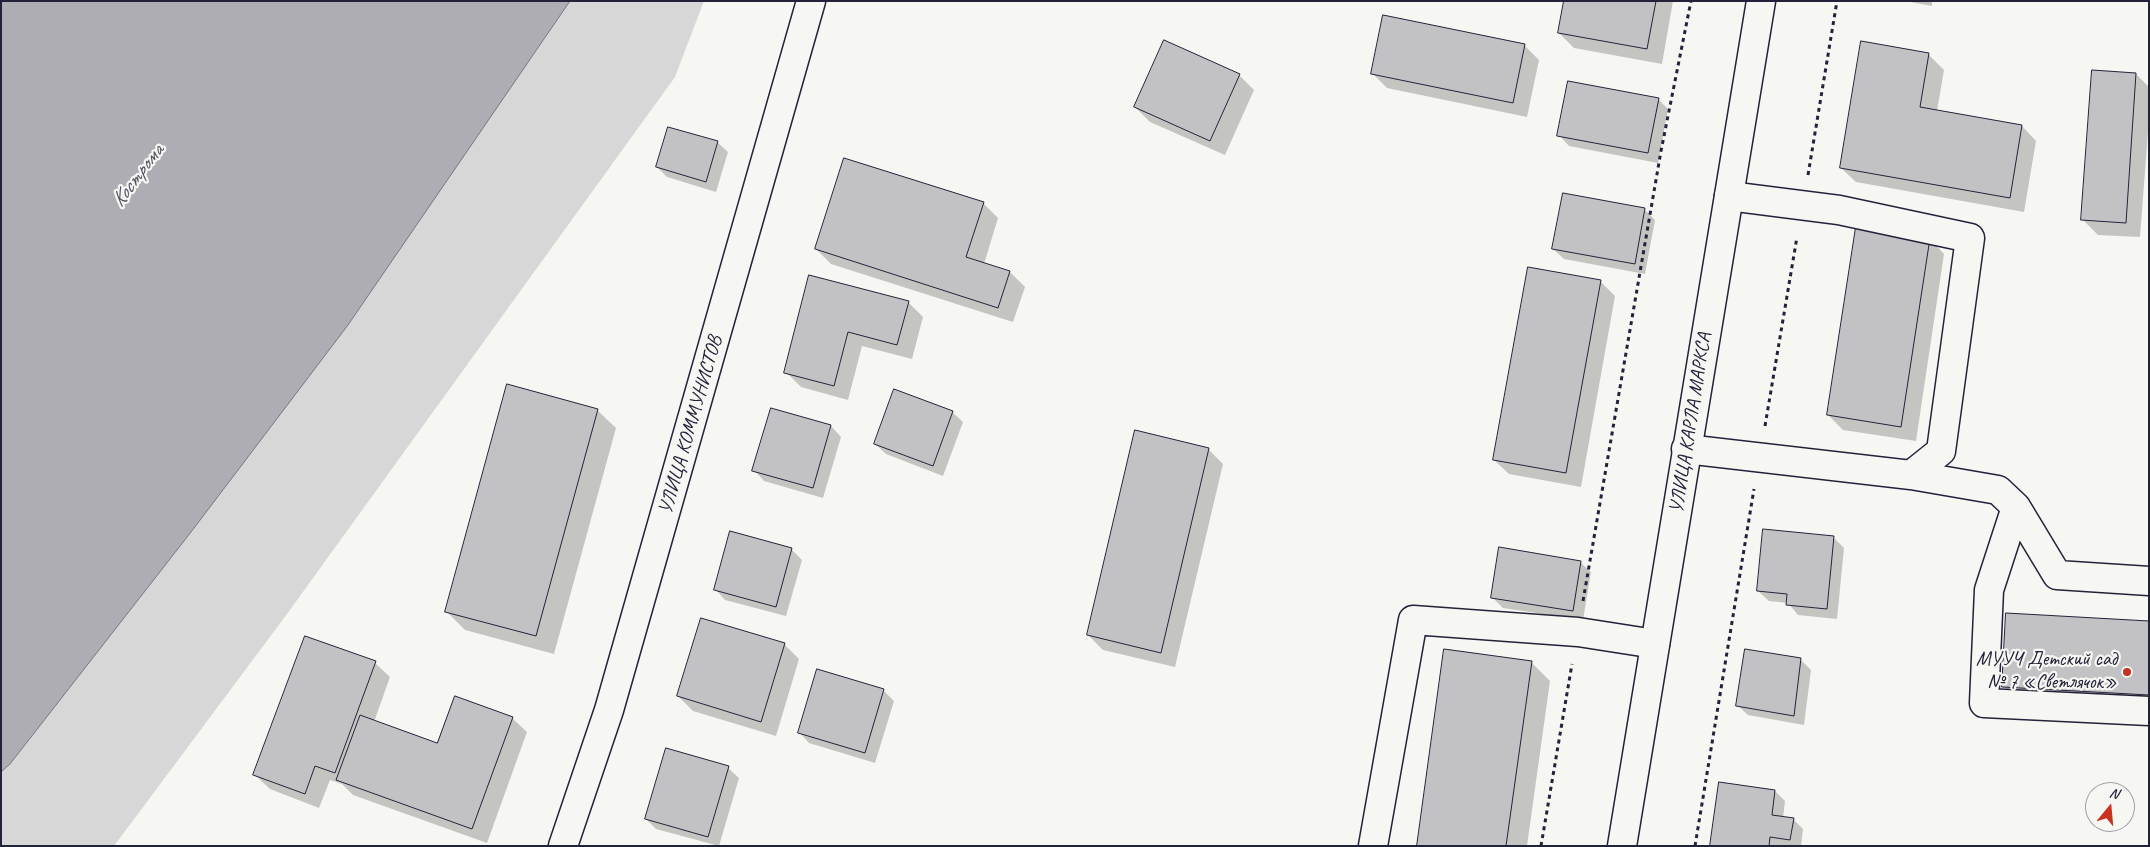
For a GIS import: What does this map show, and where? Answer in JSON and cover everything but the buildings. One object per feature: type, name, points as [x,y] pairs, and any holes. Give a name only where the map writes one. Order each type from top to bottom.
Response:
[{"type":"street","name":"УЛИЦА КОММУНИСТОВ","points":[[563,846],[570,830],[620,673],[811,1]]},
{"type":"street","name":"УЛИЦА КАРЛА МАРКСА","points":[[1622,846],[1761,1]]},
{"type":"street","points":[[1729,196],[1839,210],[1970,238],[1941,451],[1910,475]]},
{"type":"street","points":[[1686,449],[1910,475],[1998,490],[2016,507],[2057,575],[2149,581]]},
{"type":"street","points":[[2016,507],[1989,590],[1984,703],[2149,711]]},
{"type":"street","points":[[1373,846],[1413,620],[1578,632],[1655,644]]},
{"type":"path","points":[[1541,846],[1659,160],[1691,1]]},
{"type":"shaded area","points":[[570,1],[704,1],[675,77],[287,614],[114,846],[1,846],[1,772],[10,764],[191,532],[348,325]]},
{"type":"water","name":"Кострома","points":[[1,1],[570,1],[348,325],[191,532],[10,764],[1,772]]},
{"type":"place","name":"МУУЧ Детский сад № 7 «Светлячок»","points":[[2127,672]]}]
